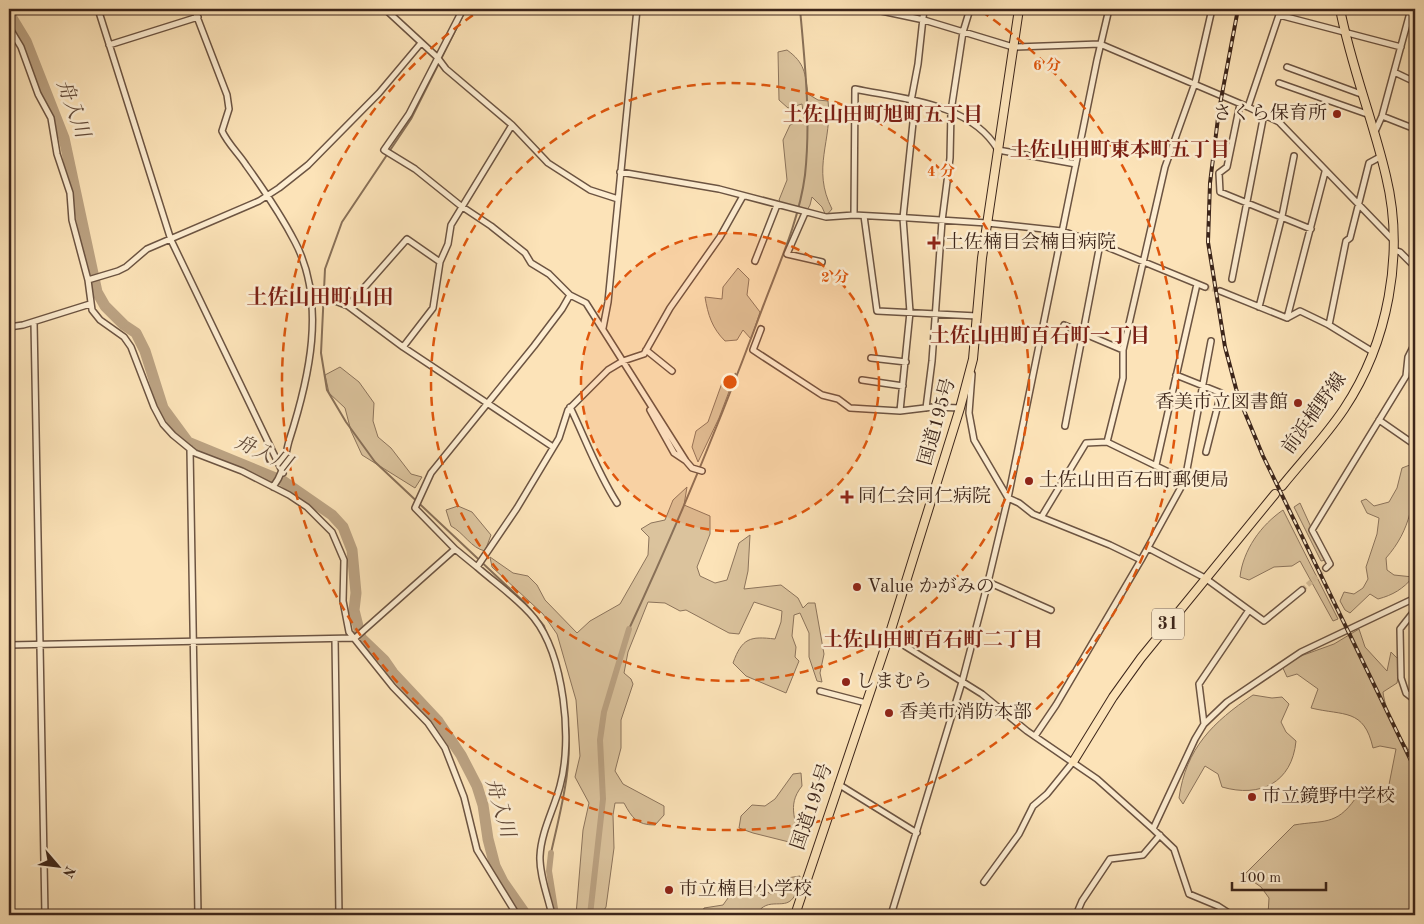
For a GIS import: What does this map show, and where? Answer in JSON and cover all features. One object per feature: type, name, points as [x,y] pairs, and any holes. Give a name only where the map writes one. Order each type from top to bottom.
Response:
[{"type":"main road","name":"国道195号","points":[[795,915],[889,636],[960,408],[973,359],[987,223],[1019,9]]},
{"type":"main road","name":"前浜植野線","points":[[1282,486],[1344,408],[1373,352],[1386,309],[1394,246],[1390,196],[1344,33],[1340,9]]},
{"type":"main road","name":"31","points":[[1072,762],[1135,666],[1275,494]]},
{"type":"street","points":[[98,9],[172,240],[283,473]]},
{"type":"street","points":[[194,9],[228,95],[229,109],[222,131],[268,196],[295,242],[307,267],[311,298],[310,360],[283,473],[273,487]]},
{"type":"street","points":[[385,9],[437,57],[444,66],[512,125],[548,162],[567,177],[590,190],[618,199]]},
{"type":"street","points":[[463,9],[409,114],[384,150],[442,188],[461,206],[492,226],[518,248],[531,263],[549,274],[570,295],[579,297],[586,303],[686,461],[692,468],[702,471]]},
{"type":"street","points":[[603,328],[637,9]]},
{"type":"street","points":[[872,9],[924,20],[1013,47],[1100,44],[1264,114],[1279,122],[1325,172],[1358,204],[1415,267]]},
{"type":"street","points":[[900,411],[910,312],[903,218],[914,113],[911,101],[924,20],[924,9]]},
{"type":"street","points":[[926,408],[936,313],[942,221],[950,158],[951,111],[963,32],[970,9]]},
{"type":"street","points":[[891,915],[962,682],[988,582],[1008,498],[1100,44],[1109,9]]},
{"type":"street","points":[[1107,442],[1124,378],[1124,350],[1165,167],[1194,83],[1209,30],[1212,9]]},
{"type":"street","points":[[1248,107],[1281,9]]},
{"type":"street","points":[[1374,135],[1382,116],[1411,9]]},
{"type":"street","points":[[1279,15],[1401,47]]},
{"type":"street","points":[[109,45],[198,17]]},
{"type":"street","points":[[1407,26],[1415,28]]},
{"type":"street","points":[[9,27],[20,47],[38,94],[51,118],[57,154],[70,193],[72,220],[92,278],[90,304],[100,320],[124,337],[132,347],[148,391],[163,424],[190,449],[212,461],[242,471],[307,507],[322,520],[338,542],[344,569],[344,614],[349,632],[393,687],[428,723],[445,748],[464,797],[477,850],[517,915]]},
{"type":"street","points":[[92,278],[118,271],[126,267],[147,248],[163,240],[172,240],[268,196],[308,165],[379,93],[421,43]]},
{"type":"street","points":[[1286,66],[1361,94]]},
{"type":"street","points":[[1394,72],[1415,82]]},
{"type":"street","points":[[1279,82],[1367,114]]},
{"type":"street","points":[[854,215],[856,89],[951,111],[991,138],[998,150],[1076,164]]},
{"type":"street","points":[[1240,104],[1227,167],[1219,173],[1220,192],[1311,229]]},
{"type":"street","points":[[1232,279],[1264,114]]},
{"type":"street","points":[[1382,116],[1414,128],[1415,119]]},
{"type":"street","points":[[403,347],[433,308],[440,262],[448,244],[451,225],[512,125]]},
{"type":"street","points":[[1259,307],[1282,216],[1294,156]]},
{"type":"street","points":[[1329,325],[1346,241],[1350,238],[1369,163],[1380,157]]},
{"type":"street","points":[[620,172],[719,189],[826,217],[854,215],[987,223],[1062,231],[1100,244],[1205,287]]},
{"type":"street","points":[[1287,318],[1325,172]]},
{"type":"street","points":[[478,566],[517,508],[559,438],[570,408],[608,370],[644,354],[670,308],[720,237],[743,196]]},
{"type":"street","points":[[755,260],[777,205]]},
{"type":"street","points":[[804,212],[787,254],[822,262]]},
{"type":"street","points":[[864,216],[877,311],[977,316]]},
{"type":"street","points":[[348,306],[407,239],[440,262]]},
{"type":"street","points":[[1065,426],[1100,244]]},
{"type":"street","points":[[1156,465],[1197,284]]},
{"type":"street","points":[[1220,291],[1287,318],[1300,312],[1329,325],[1373,352]]},
{"type":"street","points":[[552,915],[540,856],[543,839],[561,785],[566,729],[554,660],[541,628],[532,616],[478,566],[455,549],[415,508],[431,473],[489,403],[562,309],[570,295]]},
{"type":"street","points":[[311,298],[320,296],[348,306],[403,347],[489,403],[553,448]]},
{"type":"street","points":[[9,327],[34,322],[90,304]]},
{"type":"street","points":[[34,322],[45,915]]},
{"type":"street","points":[[1064,325],[1124,350]]},
{"type":"street","points":[[761,329],[753,350],[822,395],[838,399],[850,408],[900,411],[926,408],[960,408]]},
{"type":"street","points":[[1035,736],[1056,705],[1141,560],[1185,480],[1211,341]]},
{"type":"street","points":[[1326,568],[1330,564],[1312,530],[1406,376],[1408,357],[1415,344]]},
{"type":"street","points":[[646,350],[672,371]]},
{"type":"street","points":[[871,358],[906,362]]},
{"type":"street","points":[[973,359],[969,414],[974,440],[1008,498],[1019,502],[1033,514],[1042,516],[1141,560]]},
{"type":"street","points":[[1176,375],[1221,393],[1206,452]]},
{"type":"street","points":[[862,380],[903,386]]},
{"type":"street","points":[[570,408],[588,442],[590,454],[617,503]]},
{"type":"street","points":[[1379,420],[1415,445]]},
{"type":"street","points":[[1042,516],[1086,443],[1107,442],[1185,480]]},
{"type":"street","points":[[190,449],[198,915]]},
{"type":"street","points":[[1148,548],[1205,578],[1264,621],[1302,590]]},
{"type":"street","points":[[9,645],[335,640],[355,638],[364,632],[455,549]]},
{"type":"street","points":[[988,582],[1051,610]]},
{"type":"street","points":[[1153,829],[1195,739],[1204,724],[1227,702],[1301,652],[1415,598]]},
{"type":"street","points":[[1204,724],[1199,684],[1249,610]]},
{"type":"street","points":[[1415,610],[1400,629],[1401,678],[1406,693],[1415,700]]},
{"type":"street","points":[[889,636],[982,694],[1035,736],[1097,779],[1174,849],[1189,894],[1218,906],[1232,915]]},
{"type":"street","points":[[335,640],[339,915]]},
{"type":"street","points":[[820,691],[866,703]]},
{"type":"street","points":[[984,882],[1019,834],[1033,806],[1047,794],[1072,762]]},
{"type":"street","points":[[838,784],[917,832]]},
{"type":"street","points":[[1076,915],[1086,894],[1110,859],[1143,855],[1160,835]]},
{"type":"shaded area","points":[[787,50],[801,64],[808,94],[818,100],[828,101],[829,115],[823,180],[832,209],[826,216],[822,207],[812,197],[805,214],[788,209],[779,200],[787,180],[783,140],[790,125],[804,119],[802,104],[788,108],[779,100],[778,52]]},
{"type":"shaded area","points":[[738,268],[749,279],[747,295],[760,312],[751,339],[743,330],[737,340],[725,341],[711,321],[705,297],[722,299],[723,287]]},
{"type":"shaded area","points":[[340,367],[359,382],[374,403],[373,421],[378,437],[391,448],[411,474],[422,477],[415,488],[362,455],[351,431],[345,408],[329,393],[325,375]]},
{"type":"shaded area","points":[[736,373],[719,418],[698,462],[692,447],[696,431],[708,422],[722,383]]},
{"type":"shaded area","points":[[1415,463],[1414,489],[1410,514],[1401,536],[1386,558],[1387,570],[1394,575],[1413,577],[1405,585],[1388,596],[1378,599],[1370,594],[1350,613],[1345,610],[1340,601],[1344,592],[1354,594],[1363,588],[1368,579],[1366,567],[1377,534],[1379,518],[1367,513],[1361,501],[1366,499],[1374,506],[1389,502],[1397,488],[1402,468]]},
{"type":"shaded area","points":[[687,487],[684,505],[710,516],[710,534],[697,567],[700,576],[715,583],[727,580],[739,543],[750,535],[748,571],[744,589],[781,585],[798,598],[803,608],[808,603],[815,603],[824,654],[820,673],[822,682],[817,681],[809,657],[809,633],[800,613],[794,615],[792,636],[796,647],[795,657],[799,661],[786,693],[746,676],[733,663],[740,648],[748,640],[759,638],[775,639],[781,622],[782,611],[754,602],[739,634],[729,633],[686,610],[680,611],[665,603],[648,602],[628,652],[624,673],[631,679],[633,684],[621,720],[621,748],[615,771],[623,784],[664,806],[664,815],[655,825],[644,824],[633,817],[624,803],[615,803],[613,815],[614,848],[606,907],[601,915],[576,915],[583,830],[589,803],[575,777],[580,756],[576,700],[557,634],[543,614],[492,567],[490,557],[513,573],[528,576],[537,585],[545,600],[577,633],[590,621],[620,604],[648,555],[649,537],[641,529],[651,523],[665,520],[673,500]]},
{"type":"shaded area","points":[[1300,503],[1326,560],[1321,561],[1294,507]]},
{"type":"shaded area","points":[[458,506],[472,512],[491,535],[485,551],[476,547],[451,526],[446,510]]},
{"type":"shaded area","points":[[1283,510],[1338,619],[1333,621],[1300,561],[1292,566],[1274,567],[1249,580],[1240,577],[1245,557],[1254,539],[1267,523]]},
{"type":"shaded area","points":[[1359,629],[1365,647],[1387,671],[1391,652],[1401,662],[1397,683],[1383,692],[1387,709],[1395,727],[1415,758],[1415,915],[1268,915],[1269,898],[1261,887],[1244,875],[1294,825],[1321,822],[1335,818],[1342,814],[1355,799],[1371,797],[1386,800],[1396,749],[1380,746],[1373,748],[1364,726],[1351,716],[1311,708],[1318,689],[1297,674],[1287,677],[1282,666],[1298,657],[1334,644]]},
{"type":"shaded area","points":[[1253,695],[1272,698],[1282,697],[1289,704],[1281,722],[1286,732],[1296,741],[1288,767],[1281,777],[1272,784],[1249,790],[1236,790],[1222,787],[1218,774],[1205,766],[1183,804],[1179,798],[1183,780],[1195,751],[1214,726]]},
{"type":"shaded area","points":[[801,773],[802,786],[794,801],[793,808],[797,844],[739,828],[741,816],[752,805],[765,806],[775,799],[793,774]]},
{"type":"shaded area","points":[[800,876],[796,893],[787,903],[771,904],[761,909],[756,915],[701,915],[704,908],[723,905],[738,888],[744,886],[755,887],[771,894],[781,891],[787,878]]},
{"type":"waterway","points":[[441,59],[466,9]]},
{"type":"waterway","points":[[629,629],[714,432],[746,352],[798,210],[807,154],[807,92],[800,9]]},
{"type":"waterway","name":"舟入川","points":[[9,13],[26,41],[64,138],[97,292],[105,306],[124,325],[136,333],[145,351],[163,408],[188,442],[283,481],[332,515],[343,527],[352,550],[356,593],[354,610],[361,638],[384,660],[393,673],[438,721],[461,755],[477,786],[483,805],[488,839],[495,866],[503,882],[526,915]]},
{"type":"waterway","points":[[439,63],[411,119],[342,222],[325,269],[321,353],[327,390],[346,422],[375,462],[524,602],[544,626],[559,668]]},
{"type":"waterway","points":[[590,915],[603,799],[600,740],[604,712],[629,629]]},
{"type":"waterway","points":[[551,853],[568,768],[569,734],[567,717]]},
{"type":"waterway","points":[[551,853],[549,871],[556,915]]},
{"type":"tunnel","points":[[1205,287],[1220,291]]},
{"type":"tunnel","points":[[1302,590],[1326,568]]},
{"type":"railway","points":[[1238,9],[1219,110],[1210,183],[1208,242],[1225,347],[1238,396],[1263,456],[1415,769]]},
{"type":"place","name":"さくら保育所","points":[[1337,114]]},
{"type":"place","name":"土佐楠目会楠目病院","points":[[934,243]]},
{"type":"place","name":"香美市立図書館","points":[[1298,403]]},
{"type":"place","name":"土佐山田百石町郵便局","points":[[1029,481]]},
{"type":"place","name":"同仁会同仁病院","points":[[847,497]]},
{"type":"place","name":"Value かがみの","points":[[857,587]]},
{"type":"place","name":"しまむら","points":[[846,682]]},
{"type":"place","name":"香美市消防本部","points":[[889,713]]},
{"type":"place","name":"市立鏡野中学校","points":[[1252,797]]},
{"type":"place","name":"市立楠目小学校","points":[[669,890]]},
{"type":"district","name":"土佐山田町旭町五丁目","points":[[883,116]]},
{"type":"district","name":"土佐山田町東本町五丁目","points":[[1120,151]]},
{"type":"district","name":"土佐山田町山田","points":[[320,298]]},
{"type":"district","name":"土佐山田町百石町一丁目","points":[[1040,337]]},
{"type":"district","name":"土佐山田町百石町二丁目","points":[[933,641]]}]
